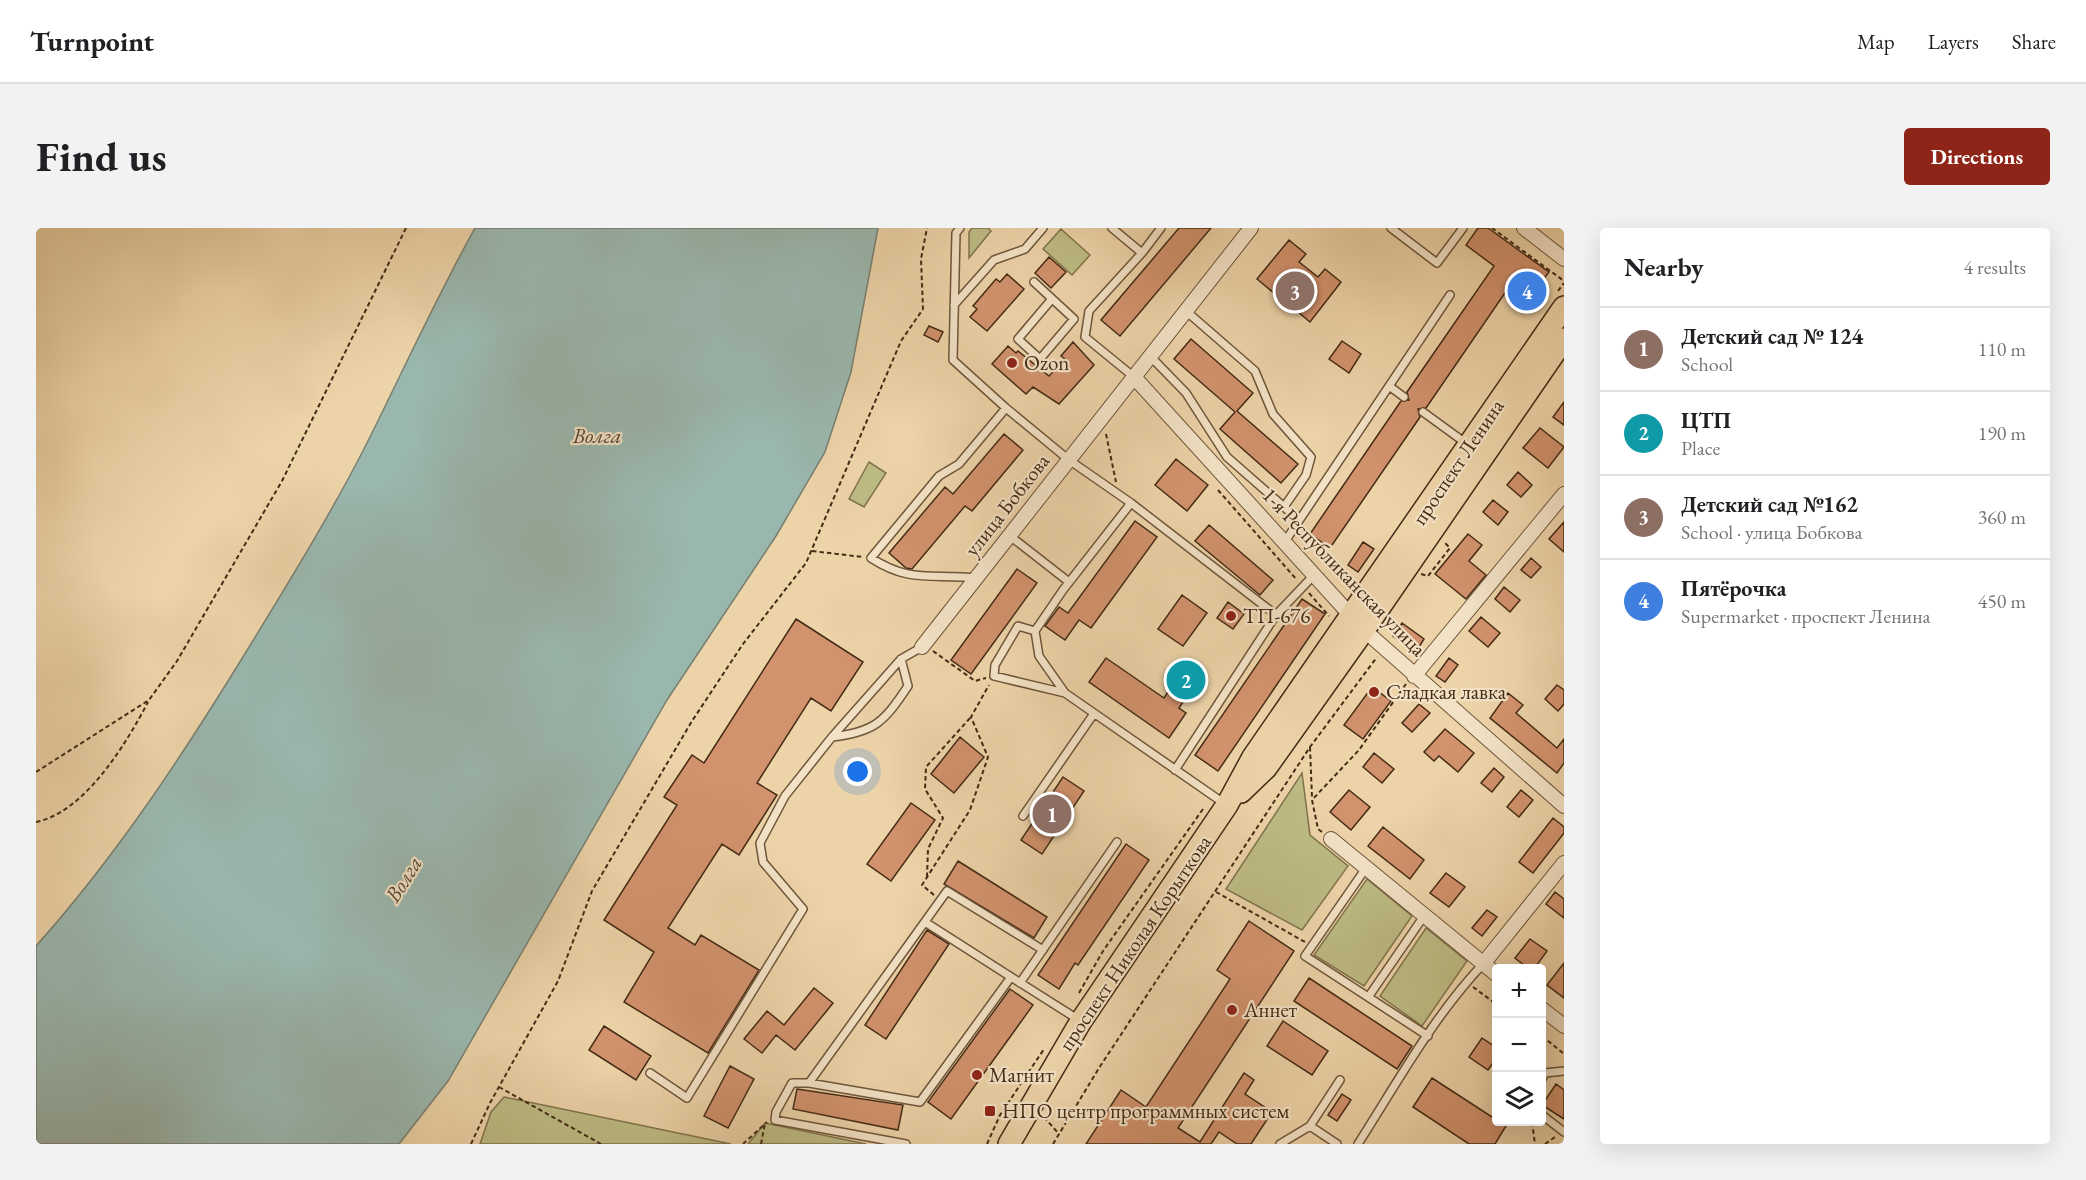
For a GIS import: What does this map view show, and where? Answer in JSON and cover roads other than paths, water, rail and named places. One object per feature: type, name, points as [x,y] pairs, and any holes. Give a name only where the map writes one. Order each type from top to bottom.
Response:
[{"type":"main road","name":"проспект Ленина","points":[[1349,621],[1564,307]]},
{"type":"main road","name":"проспект Ленина","points":[[1349,621],[1564,339]]},
{"type":"main road","name":"проспект Николая Корыткова","points":[[1009,1144],[1081,1021],[1227,805],[1266,768],[1349,621]]},
{"type":"street","name":"улица Бобкова","points":[[923,646],[1251,228]]},
{"type":"street","points":[[1524,228],[1564,259]]},
{"type":"street","name":"1-я Республиканская улица","points":[[1134,377],[1314,575],[1349,621],[1564,806]]},
{"type":"street","points":[[1414,676],[1564,494]]},
{"type":"street","points":[[1331,838],[1492,970]]},
{"type":"street","points":[[1483,964],[1564,863]]},
{"type":"street","points":[[1546,1012],[1564,1026]]},
{"type":"lane","points":[[960,228],[956,232],[953,360],[1069,460],[1121,495],[1276,615]]},
{"type":"lane","points":[[954,305],[994,260],[1025,249],[1043,228]]},
{"type":"lane","points":[[1112,228],[1142,253]]},
{"type":"lane","points":[[1134,377],[1086,337],[1089,311],[1142,253],[1161,228]]},
{"type":"lane","points":[[1391,228],[1437,263],[1463,228]]},
{"type":"lane","points":[[1034,282],[1074,319],[1088,325]]},
{"type":"lane","points":[[1284,543],[1450,295]]},
{"type":"lane","points":[[1051,300],[1018,339],[1040,359],[1074,319]]},
{"type":"lane","points":[[1186,310],[1255,371],[1273,414],[1311,457],[1306,475],[1284,507]]},
{"type":"lane","points":[[1150,356],[1186,393],[1227,457],[1299,520]]},
{"type":"lane","points":[[1389,387],[1404,397]]},
{"type":"lane","points":[[976,578],[957,576],[916,578],[889,569],[871,558],[939,476],[959,464],[1006,408]]},
{"type":"lane","points":[[1424,412],[1470,446]]},
{"type":"lane","points":[[1131,503],[1069,582],[1035,631],[1039,656],[1065,693],[1093,715],[1227,805]]},
{"type":"lane","points":[[1010,536],[1069,582]]},
{"type":"lane","points":[[1175,770],[1276,615],[1314,575]]},
{"type":"lane","points":[[1035,631],[1018,626],[994,665],[994,676],[1065,693]]},
{"type":"lane","name":"улица Бобкова","points":[[650,1073],[687,1098],[803,909],[763,862],[760,843],[785,796],[832,737],[901,659],[923,646]]},
{"type":"lane","points":[[832,737],[860,734],[878,724],[908,686],[901,659]]},
{"type":"lane","points":[[1023,816],[1093,715]]},
{"type":"lane","points":[[1020,983],[1117,842]]},
{"type":"lane","points":[[1366,868],[1305,956],[1428,1036]]},
{"type":"lane","points":[[809,1083],[947,891],[1043,950]]},
{"type":"lane","points":[[1369,996],[1424,916]]},
{"type":"lane","points":[[925,922],[1081,1021]]},
{"type":"lane","points":[[1358,1144],[1428,1036],[1466,982],[1483,964]]},
{"type":"lane","points":[[906,1144],[775,1120],[776,1113],[792,1083],[809,1083],[920,1102],[1011,977]]},
{"type":"lane","points":[[1546,1073],[1564,1071]]},
{"type":"lane","points":[[1280,1144],[1310,1126],[1340,1080]]},
{"type":"lane","points":[[1546,1118],[1564,1132]]},
{"type":"lane","points":[[1310,1126],[1337,1144]]},
{"type":"water","name":"Волга","points":[[475,228],[878,228],[851,372],[825,452],[776,536],[667,700],[448,1081],[399,1144],[36,1144],[36,946],[96,874],[152,798],[254,639],[354,468]]},
{"type":"place","name":"Детский сад №162","points":[[1295,291]]},
{"type":"place","name":"Пятёрочка","points":[[1527,291]]},
{"type":"place","name":"Ozon","points":[[1012,363]]},
{"type":"place","name":"ТП-676","points":[[1231,616]]},
{"type":"place","name":"ЦТП","points":[[1186,680]]},
{"type":"place","name":"Сладкая лавка","points":[[1374,692]]},
{"type":"place","name":"Детский сад № 124","points":[[1052,814]]},
{"type":"place","name":"Аннет","points":[[1232,1010]]},
{"type":"place","name":"Магнит","points":[[977,1075]]},
{"type":"place","name":"НПО центр программных систем","points":[[990,1111]]}]
